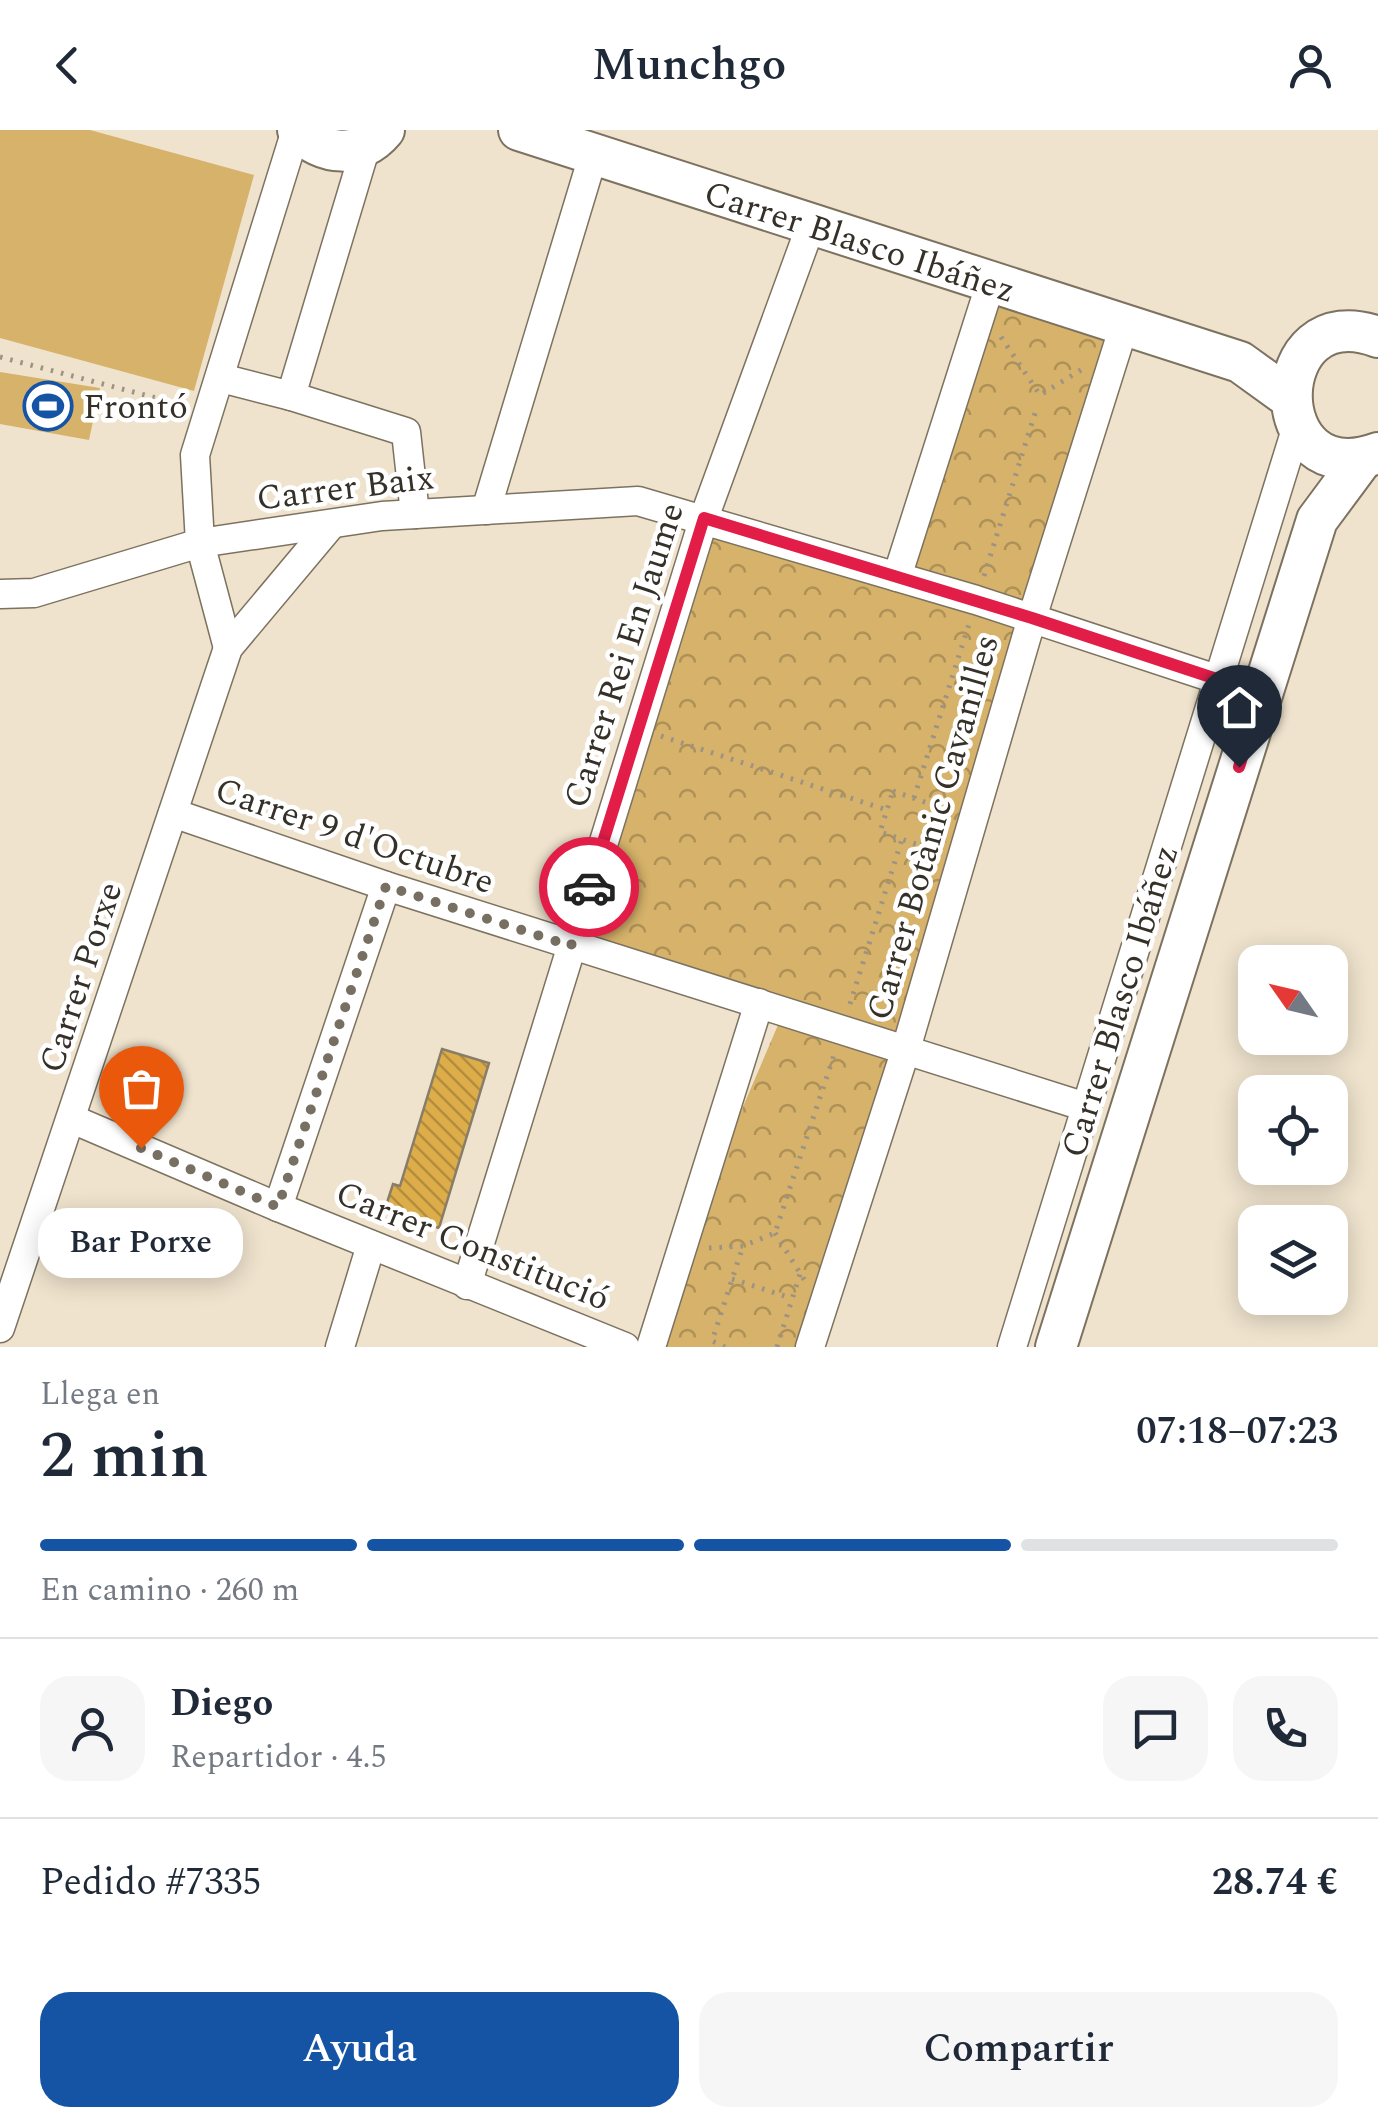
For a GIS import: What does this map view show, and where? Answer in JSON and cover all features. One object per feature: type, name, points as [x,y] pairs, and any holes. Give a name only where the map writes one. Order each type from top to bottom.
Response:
[{"type":"street","points":[[228,648],[200,543],[195,456],[297,130],[320,148],[352,151],[375,138]]},
{"type":"street","name":"Carrer Blasco Ibáñez","points":[[489,130],[529,134],[811,225],[987,296],[1121,337],[1240,362],[1301,407],[1317,520]]},
{"type":"street","points":[[291,396],[375,138]]},
{"type":"street","points":[[486,510],[593,156]]},
{"type":"street","name":"Carrer Rei En Jaume","points":[[467,1284],[704,518],[811,225]]},
{"type":"street","points":[[896,577],[987,296]]},
{"type":"street","points":[[1370,456],[1343,458],[1301,407],[1312,346],[1336,334],[1362,332],[1378,337]]},
{"type":"street","name":"Carrer Botànic Cavanilles","points":[[810,1347],[906,1049],[1032,618],[1121,337]]},
{"type":"street","points":[[221,378],[406,432],[415,514]]},
{"type":"street","name":"Carrer Blasco Ibáñez","points":[[1012,1347],[1301,407]]},
{"type":"street","name":"Carrer Blasco Ibáñez","points":[[1056,1347],[1317,520],[1370,456]]},
{"type":"street","name":"Carrer Baix","points":[[0,594],[34,594],[200,543],[415,514],[638,501],[1032,618],[1262,694]]},
{"type":"street","name":"Carrer Porxe","points":[[0,1328],[228,648],[330,525]]},
{"type":"street","name":"Carrer 9 d'Octubre","points":[[173,813],[571,946],[1086,1107]]},
{"type":"street","points":[[278,1207],[386,886]]},
{"type":"street","points":[[651,1347],[758,1003]]},
{"type":"street","name":"Carrer Constitució","points":[[72,1118],[278,1207],[625,1347]]},
{"type":"street","points":[[340,1347],[371,1245]]},
{"type":"path","points":[[987,296],[1040,396],[1121,337]]},
{"type":"path","points":[[0,357],[210,412]]},
{"type":"path","points":[[639,728],[887,810]]},
{"type":"path","points":[[893,791],[936,806],[922,846],[902,840],[880,832],[893,791]]},
{"type":"path","points":[[810,1288],[776,1233],[902,840]]},
{"type":"path","points":[[682,1250],[743,1246],[776,1233]]},
{"type":"path","points":[[725,1347],[712,1341],[743,1246]]},
{"type":"path","points":[[776,1347],[800,1272]]},
{"type":"path","points":[[732,1279],[792,1298]]},
{"type":"green space","points":[[0,130],[90,130],[254,175],[194,391],[0,338]]},
{"type":"green space","points":[[991,282],[1109,321],[807,1347],[651,1347],[682,1249],[781,1018],[584,956],[717,526],[896,577]]},
{"type":"green space","name":"Frontó","points":[[0,372],[100,388],[89,440],[0,424]]},
{"type":"building","points":[[442,1049],[489,1063],[439,1228],[384,1212],[393,1184],[400,1186]]},
{"type":"way so far","points":[[141,1148],[278,1207],[386,886],[571,946],[589,887]]},
{"type":"place","name":"Frontó","points":[[48,406]]},
{"type":"place","name":"Bar Porxe","points":[[141,1148]]},
{"type":"route","points":[[589,887],[704,518],[1032,618],[1262,694],[1239,767]]}]
